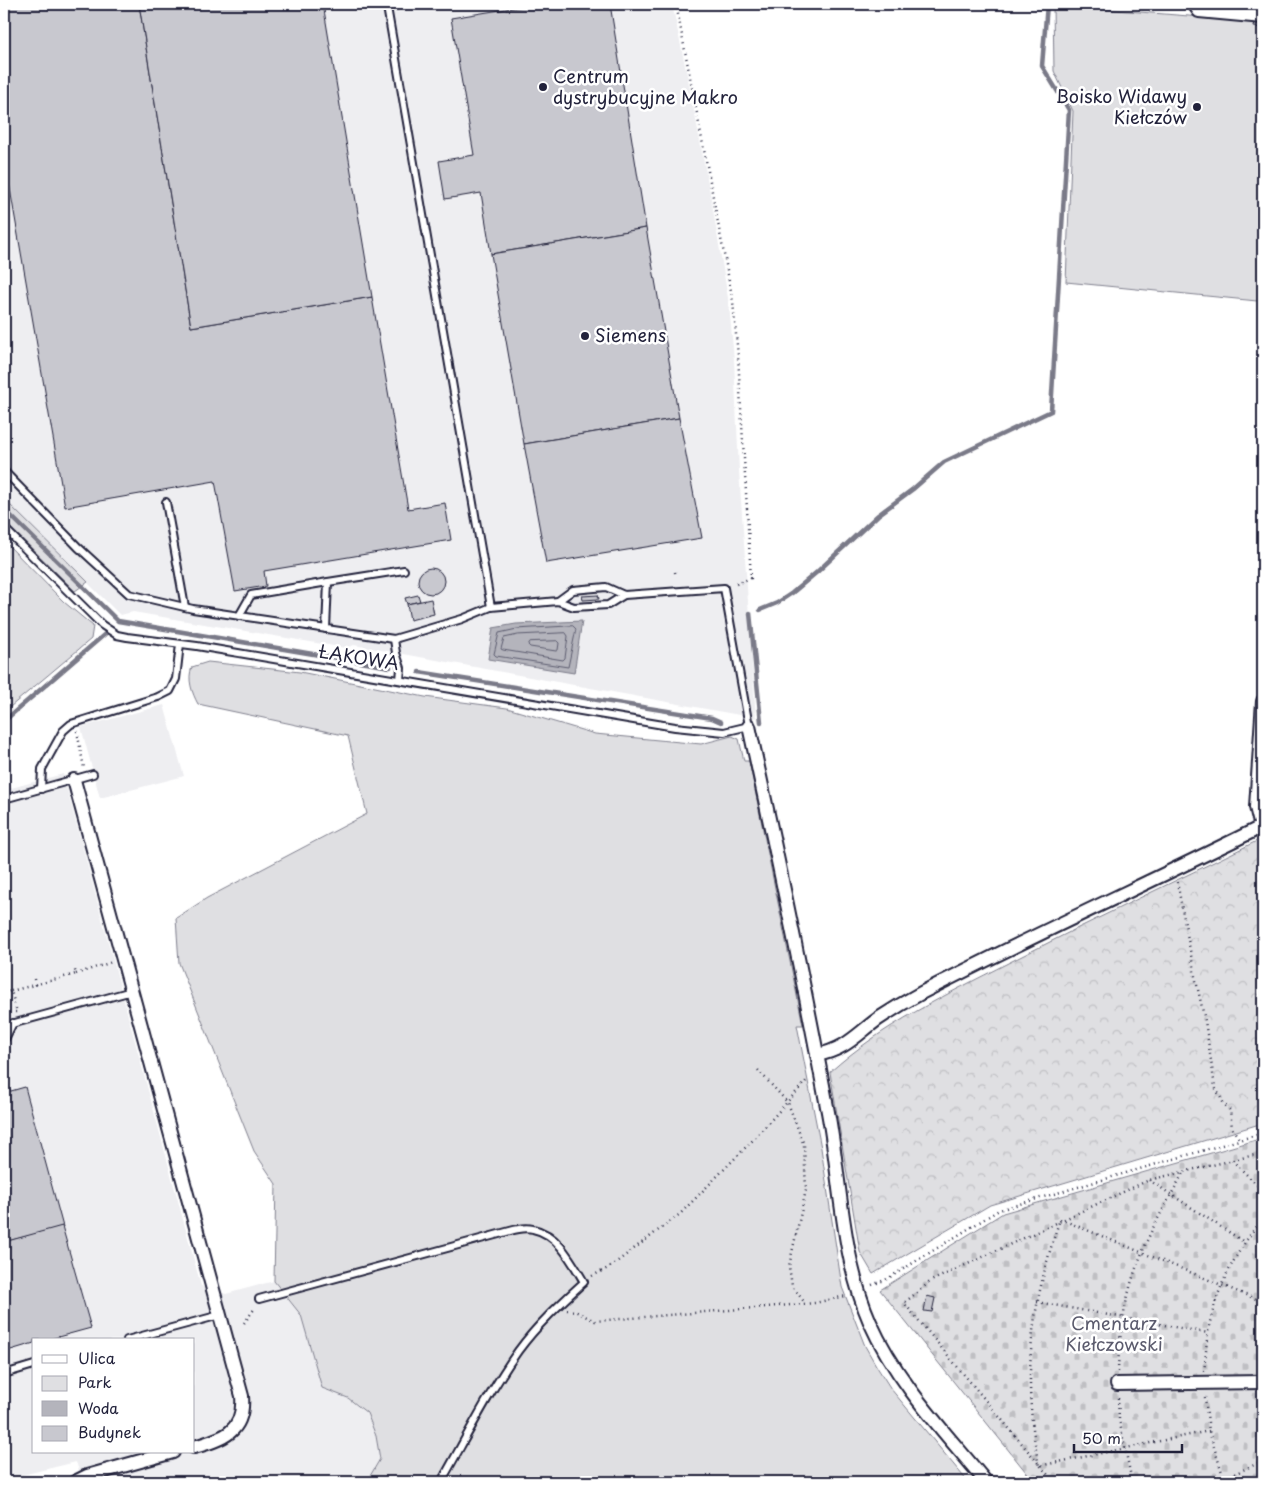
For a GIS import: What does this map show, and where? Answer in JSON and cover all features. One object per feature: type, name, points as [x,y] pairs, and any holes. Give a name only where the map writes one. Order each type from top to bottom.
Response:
[{"type":"street","points":[[1194,4],[1199,11],[1263,17]]},
{"type":"street","points":[[817,1055],[832,1052],[843,1047],[902,1003],[1262,826],[1256,807],[1263,701]]},
{"type":"street","points":[[749,726],[817,1055],[835,1152],[853,1273],[870,1321],[887,1356],[914,1395],[986,1482]]},
{"type":"street","points":[[79,778],[122,954],[241,1388],[243,1402],[238,1424],[219,1440],[195,1447]]},
{"type":"street","points":[[1117,1384],[1263,1382]]},
{"type":"street","points":[[75,1482],[88,1476],[166,1454]]},
{"type":"lane","points":[[404,4],[387,5],[491,607]]},
{"type":"lane","points":[[4,471],[78,547],[128,594],[185,607],[394,639],[462,619],[491,607],[558,601],[574,607],[608,605],[624,595]]},
{"type":"lane","points":[[166,502],[185,607]]},
{"type":"lane","name":"ŁĄKOWA","points":[[4,528],[102,625],[117,634],[127,637],[400,680],[675,728],[724,732],[749,726]]},
{"type":"lane","points":[[239,616],[251,595],[404,570]]},
{"type":"lane","points":[[326,629],[328,582]]},
{"type":"lane","points":[[558,601],[573,590],[606,587],[624,595],[724,588],[749,726]]},
{"type":"lane","points":[[394,639],[401,668],[400,680]]},
{"type":"lane","points":[[41,789],[42,768],[63,731],[72,724],[158,697],[170,691],[176,679],[180,644]]},
{"type":"lane","points":[[4,799],[94,774]]},
{"type":"lane","points":[[4,1026],[132,991]]},
{"type":"lane","points":[[4,1041],[13,1023]]},
{"type":"lane","points":[[259,1299],[510,1231],[526,1228],[546,1233],[555,1240],[584,1282],[555,1309],[519,1349],[495,1385],[441,1482]]},
{"type":"lane","points":[[135,1338],[221,1315]]},
{"type":"lane","points":[[4,1374],[32,1366]]},
{"type":"path","points":[[676,4],[733,301],[737,346],[750,578],[724,588]]},
{"type":"path","points":[[675,572],[676,577]]},
{"type":"path","points":[[72,724],[76,731],[84,768],[79,778]]},
{"type":"path","points":[[1174,869],[1205,1021],[1216,1087],[1224,1104],[1230,1110],[1232,1128],[1240,1140]]},
{"type":"path","points":[[4,993],[76,974],[115,961],[114,957],[122,954]]},
{"type":"path","points":[[74,967],[76,974]]},
{"type":"path","points":[[34,979],[35,985]]},
{"type":"path","points":[[12,991],[17,1012]]},
{"type":"path","points":[[758,1070],[788,1102],[804,1145],[806,1190],[789,1266],[792,1286],[804,1303]]},
{"type":"path","points":[[584,1282],[610,1267],[680,1214],[801,1089]]},
{"type":"path","points":[[555,1309],[575,1311],[595,1321],[740,1310],[834,1299],[887,1279],[999,1210],[1263,1133]]},
{"type":"path","points":[[1054,1482],[904,1303],[931,1281],[1149,1180],[1263,1153]]},
{"type":"path","points":[[1232,1160],[1263,1190]]},
{"type":"path","points":[[1132,1482],[1119,1419],[1117,1384],[1118,1350],[1123,1318],[1142,1253],[1185,1170]]},
{"type":"path","points":[[1149,1180],[1244,1242]]},
{"type":"path","points":[[1225,1481],[1209,1431],[1203,1383],[1208,1332],[1221,1286],[1244,1242],[1263,1218]]},
{"type":"path","points":[[1060,1220],[1263,1302]]},
{"type":"path","points":[[1039,1466],[1032,1431],[1031,1338],[1046,1261],[1060,1220]]},
{"type":"path","points":[[244,1323],[258,1306],[259,1299]]},
{"type":"path","points":[[1037,1302],[1208,1332]]},
{"type":"path","points":[[1039,1466],[1209,1431]]},
{"type":"path","points":[[1216,1482],[1225,1481],[1263,1461]]},
{"type":"shaded area","points":[[4,4],[672,4],[712,204],[729,304],[756,718],[354,645],[346,648],[133,612],[120,615],[4,499]]},
{"type":"shaded area","points":[[164,705],[184,776],[100,798],[81,727]]},
{"type":"shaded area","points":[[63,774],[201,1286],[226,1294],[274,1281],[301,1315],[322,1388],[348,1398],[367,1413],[376,1436],[380,1459],[370,1477],[349,1482],[83,1482],[76,1462],[22,1475],[23,1482],[4,1482],[4,790]]},
{"type":"green space","points":[[1053,5],[1263,22],[1263,293],[1257,301],[1066,282],[1073,111],[1054,71]]},
{"type":"green space","points":[[4,499],[88,582],[75,591],[4,521]]},
{"type":"green space","points":[[4,541],[64,602],[93,626],[91,639],[4,712]]},
{"type":"green space","points":[[208,662],[300,672],[425,697],[507,708],[595,734],[701,744],[732,736],[739,739],[744,761],[749,761],[803,1025],[797,1025],[821,1148],[842,1287],[865,1346],[891,1389],[968,1482],[349,1482],[370,1476],[380,1459],[376,1436],[367,1413],[348,1398],[322,1388],[301,1315],[274,1281],[276,1184],[254,1151],[179,963],[176,918],[207,898],[367,814],[348,736],[198,704],[191,686],[190,676],[192,667]]},
{"type":"green space","points":[[1263,838],[1263,1123],[990,1205],[873,1274],[860,1252],[830,1072],[850,1055],[893,1025],[938,999],[1071,931]]},
{"type":"green space","name":"Cmentarz Kiełczowski","points":[[1263,1138],[1263,1482],[1034,1482],[880,1290],[1003,1213]]},
{"type":"water","points":[[582,621],[574,673],[488,659],[493,628],[516,624]]},
{"type":"building","points":[[4,4],[139,4],[191,327],[372,297],[408,509],[445,503],[451,540],[264,571],[266,586],[235,591],[215,481],[65,507],[4,154]]},
{"type":"building","points":[[139,4],[323,4],[372,297],[191,327]]},
{"type":"building","name":"Centrum dystrybucyjne Makro","points":[[537,4],[610,4],[646,228],[491,254],[481,193],[445,199],[439,161],[474,155],[451,18]]},
{"type":"building","points":[[1255,22],[1263,23],[1263,28],[1254,27]]},
{"type":"building","name":"Siemens","points":[[646,228],[679,418],[524,444],[491,254]]},
{"type":"building","points":[[679,418],[702,538],[546,563],[524,444]]},
{"type":"building","points":[[431,568],[440,572],[444,581],[440,590],[431,594],[422,590],[418,581],[422,572]]},
{"type":"building","points":[[418,595],[420,601],[407,604],[405,598]]},
{"type":"building","points":[[598,595],[599,599],[583,600],[582,596]]},
{"type":"building","points":[[431,599],[434,614],[410,620],[407,604]]},
{"type":"building","points":[[25,1087],[63,1227],[4,1242],[4,1093]]},
{"type":"building","points":[[62,1226],[91,1328],[54,1338],[32,1338],[32,1344],[4,1352],[4,1242]]},
{"type":"building","points":[[927,1296],[935,1298],[932,1312],[924,1311]]},
{"type":"waterway","points":[[760,610],[777,603],[792,593],[878,515],[913,489],[944,462],[1051,411],[1069,110],[1042,66],[1047,4]]},
{"type":"waterway","points":[[4,509],[118,621],[390,667]]},
{"type":"waterway","points":[[750,613],[761,722]]},
{"type":"waterway","points":[[4,721],[105,634]]},
{"type":"waterway","points":[[419,672],[712,718],[721,722]]},
{"type":"place","name":"Centrum dystrybucyjne Makro","points":[[543,87]]},
{"type":"place","name":"Boisko Widawy Kiełczów","points":[[1197,107]]},
{"type":"place","name":"Siemens","points":[[585,336]]}]
